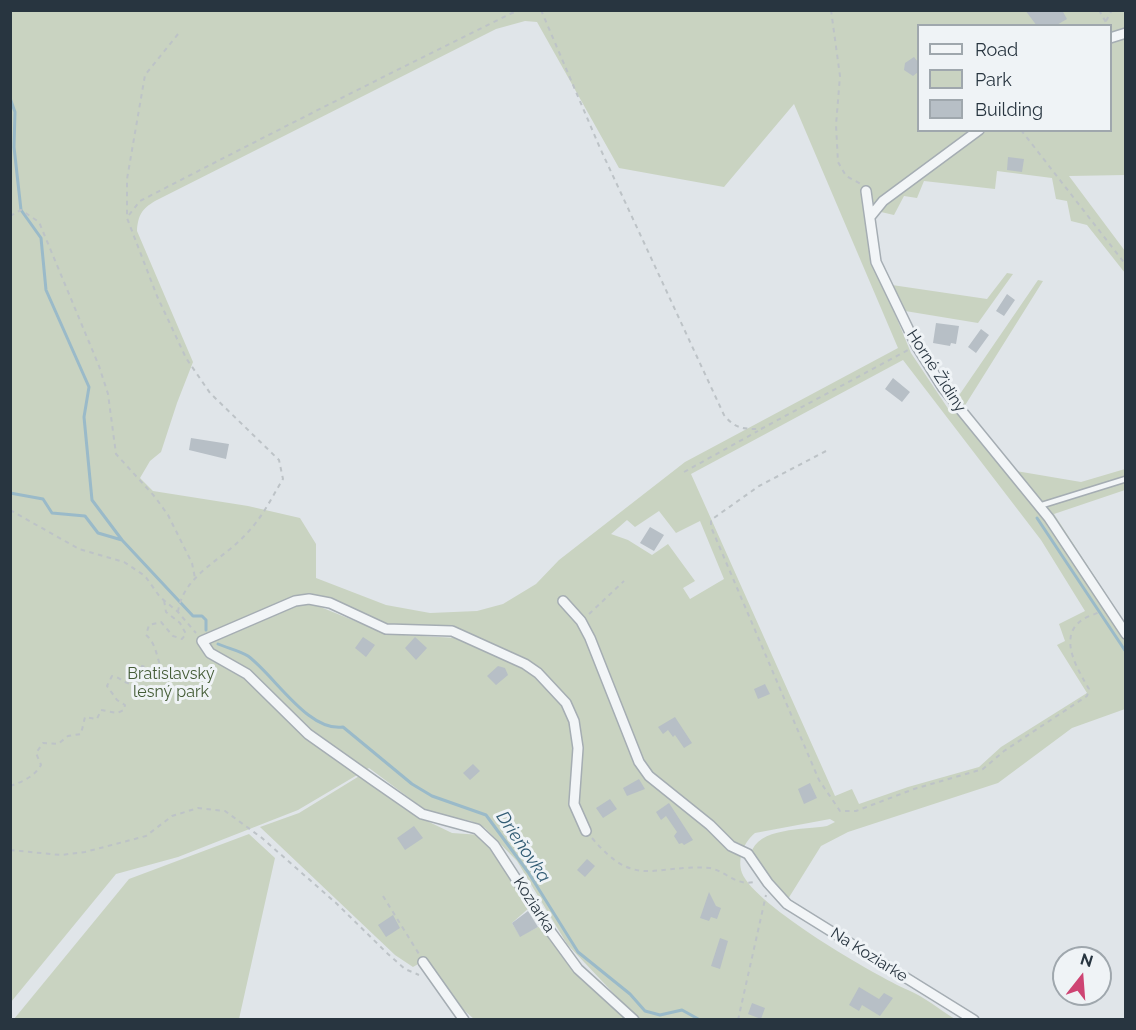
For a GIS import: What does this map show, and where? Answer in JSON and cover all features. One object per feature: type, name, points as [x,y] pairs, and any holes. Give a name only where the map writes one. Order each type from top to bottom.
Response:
[{"type":"street","points":[[870,217],[883,201],[976,132]]},
{"type":"street","name":"Horné Židiny","points":[[866,191],[876,262],[916,345],[943,388],[1039,506],[1125,634]]},
{"type":"street","points":[[202,641],[296,601],[309,599],[330,603],[355,617],[386,629],[452,631],[525,664],[538,673],[566,703],[574,721],[578,748],[574,804],[586,831]]},
{"type":"street","name":"Na Koziarke","points":[[563,601],[581,621],[643,770],[710,825],[731,846],[748,854],[766,881],[787,904],[974,1020]]},
{"type":"street","name":"Koziarka","points":[[202,641],[210,653],[247,674],[309,734],[422,814],[445,823],[471,827],[487,836],[578,969],[634,1020]]},
{"type":"street","points":[[423,962],[464,1020]]},
{"type":"lane","points":[[1039,506],[1125,479]]},
{"type":"path","points":[[127,218],[140,201],[256,140],[347,93],[523,10]]},
{"type":"path","points":[[541,10],[600,148],[724,415],[732,425],[740,429],[761,429]]},
{"type":"path","points":[[831,10],[840,76],[836,125],[838,162],[841,170],[856,180],[866,191]]},
{"type":"path","points":[[1099,10],[1106,22]]},
{"type":"path","points":[[1106,22],[1112,10]]},
{"type":"path","points":[[178,34],[145,75],[127,179],[127,218],[157,296],[186,358],[210,393],[245,429],[272,452],[282,470],[283,478],[247,534],[195,578],[179,601],[178,612]]},
{"type":"path","points":[[1023,132],[1125,265]]},
{"type":"path","points":[[10,216],[21,210],[39,222],[99,366],[108,394],[116,454],[155,496],[168,516],[192,563],[195,578]]},
{"type":"path","points":[[684,472],[916,345]]},
{"type":"path","points":[[826,451],[737,499],[711,520],[711,526],[819,780],[840,811],[856,811],[914,789],[983,769],[1004,751],[1087,696],[1089,689],[1072,654],[1071,636],[1081,620],[1109,608]]},
{"type":"path","points":[[10,510],[79,549],[124,562],[145,576],[202,641]]},
{"type":"path","points":[[581,621],[624,580]]},
{"type":"path","points":[[10,786],[32,777],[39,769],[41,765],[36,753],[43,743],[57,744],[64,738],[81,734],[86,717],[93,716],[97,719],[101,710],[117,713],[124,710],[125,705],[108,690],[107,686],[112,676],[123,683],[132,684],[135,683],[142,666],[164,673],[160,667],[154,644],[146,635],[149,625],[161,622],[173,636],[182,639],[186,634],[180,623],[166,612],[164,600]]},
{"type":"path","points":[[10,850],[60,855],[85,852],[146,836],[172,816],[198,808],[225,811],[262,838],[336,903],[405,969],[433,978]]},
{"type":"path","points":[[586,831],[609,857],[628,870],[710,868],[722,871],[734,881],[743,884],[766,881],[738,1020]]},
{"type":"path","points":[[383,896],[423,962]]},
{"type":"green space","name":"Bratislavský lesný park","points":[[11,11],[1125,11],[1125,175],[1069,176],[1125,251],[1125,273],[1087,225],[1071,221],[1067,201],[1056,199],[1052,178],[997,171],[995,189],[924,181],[917,198],[904,196],[894,215],[881,212],[875,218],[881,262],[892,285],[987,299],[1007,273],[1013,274],[978,323],[893,309],[911,353],[949,410],[1038,280],[1043,281],[964,407],[1016,471],[1081,482],[1125,469],[1125,490],[1054,514],[1125,623],[1125,709],[1072,728],[998,783],[848,832],[821,846],[788,899],[751,854],[755,845],[772,834],[827,826],[835,822],[830,819],[755,833],[748,841],[741,856],[742,873],[752,887],[792,921],[845,956],[920,996],[955,1019],[474,1019],[459,1006],[427,959],[413,967],[395,955],[260,827],[299,813],[361,775],[425,820],[452,833],[481,835],[530,907],[512,923],[520,936],[538,927],[544,928],[575,973],[610,1003],[618,998],[567,944],[517,861],[485,828],[471,821],[428,812],[369,768],[298,810],[178,857],[116,874],[11,1002]],"holes":[[[525,21],[537,22],[619,168],[724,187],[794,104],[898,348],[685,462],[559,560],[536,584],[503,604],[477,611],[430,613],[386,605],[316,578],[316,544],[300,518],[248,506],[153,491],[140,478],[150,461],[161,452],[193,362],[137,231],[138,225],[142,213],[155,201],[496,29]],[[903,360],[1041,540],[1085,611],[1059,624],[1065,641],[1057,645],[1087,693],[1001,747],[979,767],[908,787],[859,804],[852,789],[835,796],[691,474]],[[659,511],[676,533],[700,521],[724,579],[690,599],[683,588],[695,581],[668,544],[652,555],[628,540],[611,534],[627,520],[635,527]],[[317,600],[398,631],[463,635],[457,638],[387,634],[318,606]]]},
{"type":"green space","points":[[249,834],[275,858],[239,1019],[14,1019],[129,879]]},
{"type":"building","points":[[1025,10],[1062,10],[1067,19],[1058,24],[1036,24]]},
{"type":"building","points":[[914,57],[917,61],[917,73],[913,76],[904,70],[905,63]]},
{"type":"building","points":[[1008,157],[1024,159],[1022,172],[1007,170]]},
{"type":"building","points":[[1007,294],[1015,300],[1004,316],[996,311]]},
{"type":"building","points":[[936,323],[959,326],[956,344],[951,343],[950,346],[933,343]]},
{"type":"building","points":[[981,329],[989,335],[976,353],[968,347]]},
{"type":"building","points":[[893,378],[910,392],[902,402],[885,389]]},
{"type":"building","points":[[191,438],[229,444],[226,459],[189,450]]},
{"type":"building","points":[[650,527],[664,535],[654,551],[640,543]]},
{"type":"building","points":[[363,637],[375,645],[366,657],[355,648]]},
{"type":"building","points":[[415,637],[427,648],[416,660],[405,648]]},
{"type":"building","points":[[498,666],[505,668],[508,675],[496,685],[487,676]]},
{"type":"building","points":[[765,684],[770,694],[758,699],[754,689]]},
{"type":"building","points":[[675,717],[692,743],[684,748],[675,735],[673,737],[668,730],[663,734],[658,727]]},
{"type":"building","points":[[473,764],[480,771],[470,780],[463,773]]},
{"type":"building","points":[[639,779],[645,789],[627,796],[623,788]]},
{"type":"building","points":[[810,783],[817,798],[804,804],[798,789]]},
{"type":"building","points":[[610,799],[617,809],[603,818],[596,808]]},
{"type":"building","points":[[669,803],[693,840],[684,845],[679,844],[674,836],[677,832],[666,816],[661,820],[656,812]]},
{"type":"building","points":[[414,826],[423,838],[405,850],[397,838]]},
{"type":"building","points":[[587,859],[595,866],[585,877],[577,870]]},
{"type":"building","points":[[709,892],[716,906],[721,908],[717,919],[711,917],[709,921],[700,918]]},
{"type":"building","points":[[528,911],[538,927],[520,937],[512,923]]},
{"type":"building","points":[[393,915],[400,928],[386,937],[378,925]]},
{"type":"building","points":[[720,938],[728,941],[720,969],[711,966]]},
{"type":"building","points":[[859,987],[879,999],[884,993],[893,998],[880,1016],[862,1005],[859,1011],[849,1005]]},
{"type":"building","points":[[752,1003],[765,1008],[761,1019],[748,1014]]},
{"type":"waterway","points":[[10,98],[15,112],[14,147],[21,210],[41,238],[46,290],[89,387],[84,417],[92,500],[122,540]]},
{"type":"waterway","name":"Drieňovka","points":[[10,493],[43,499],[52,513],[85,516],[98,533],[122,540],[193,616],[202,616],[206,620],[206,630]]},
{"type":"waterway","points":[[1037,518],[1126,652]]},
{"type":"waterway","name":"Drieňovka","points":[[218,644],[248,656],[305,712],[317,721],[330,726],[343,727],[412,784],[432,796],[486,815],[528,872],[578,952],[630,994],[645,1011],[660,1015],[682,1010],[700,1020]]}]
